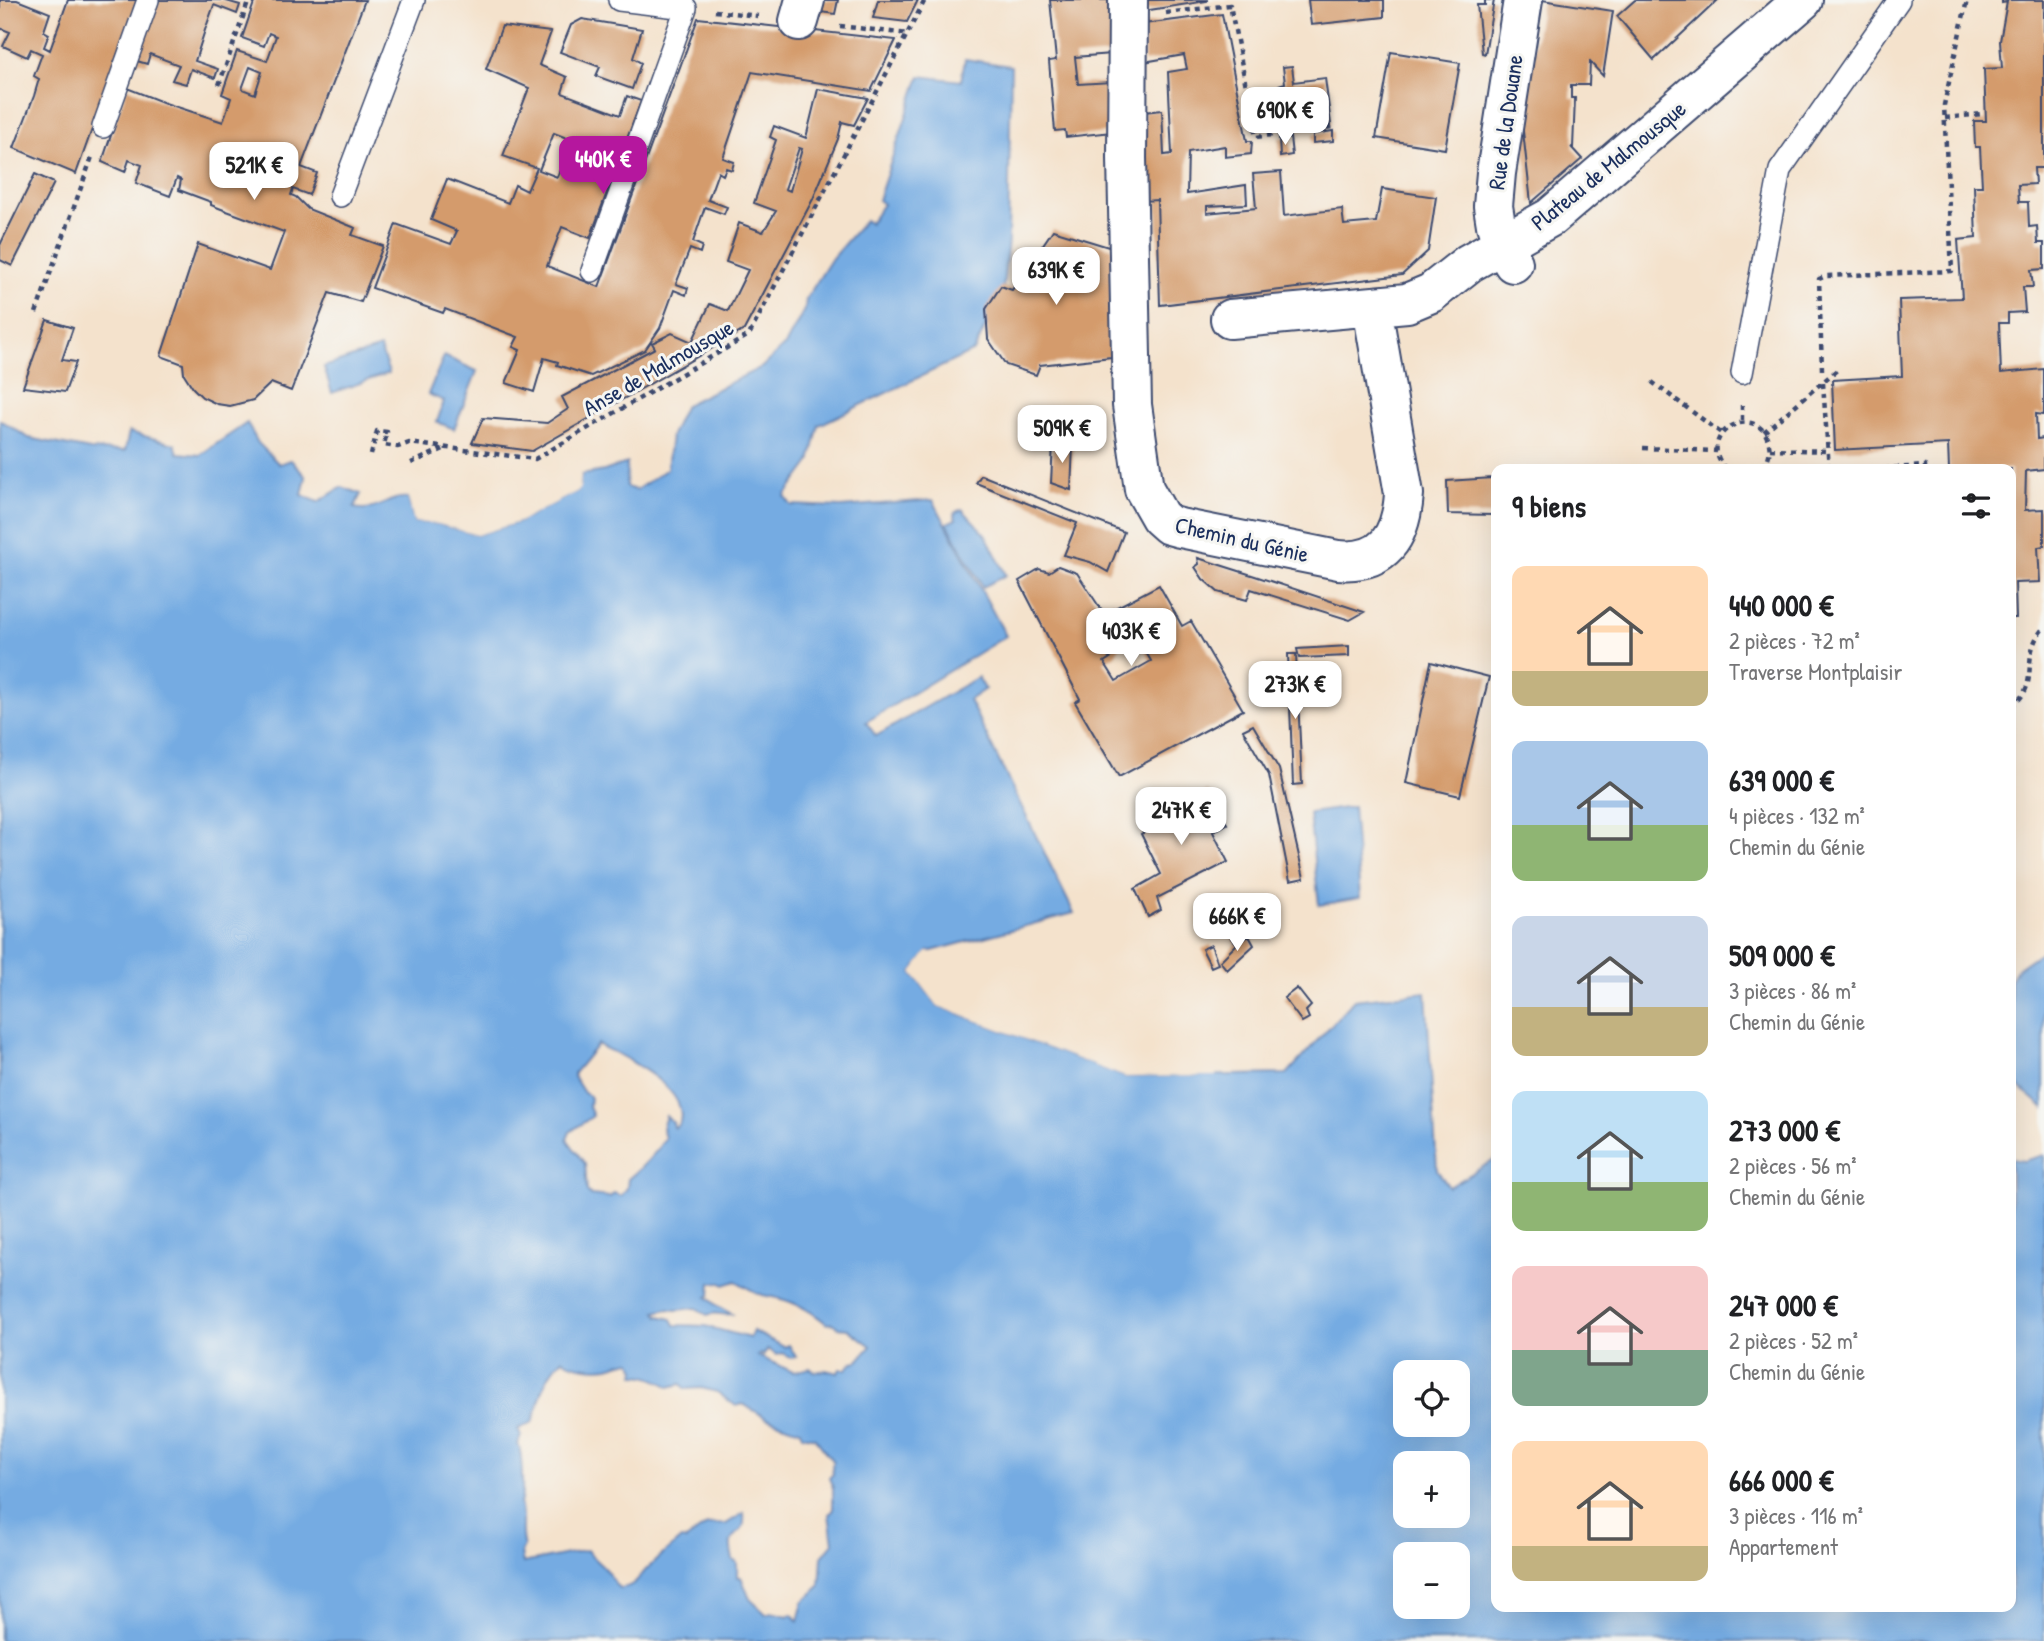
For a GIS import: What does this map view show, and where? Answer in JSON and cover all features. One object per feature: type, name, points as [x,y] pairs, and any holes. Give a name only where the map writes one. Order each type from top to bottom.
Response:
[{"type":"street","name":"Rue de la Douane","points":[[1508,253],[1493,214],[1496,173],[1523,0]]},
{"type":"street","name":"Plateau de Malmousque","points":[[1230,319],[1407,303],[1431,293],[1469,263],[1508,253],[1803,0]]},
{"type":"street","name":"Chemin du Génie","points":[[1128,9],[1127,158],[1132,405],[1144,489],[1160,517],[1169,525],[1180,528],[1356,562],[1372,557],[1392,540],[1401,521],[1404,494],[1373,307]]},
{"type":"lane","points":[[103,127],[148,0]]},
{"type":"lane","points":[[340,196],[414,0]]},
{"type":"lane","points":[[592,271],[686,8],[659,2],[619,0]]},
{"type":"lane","points":[[1742,373],[1780,170],[1899,0]]},
{"type":"path","points":[[219,85],[249,0]]},
{"type":"path","name":"Anse de Malmousque","points":[[371,455],[377,431],[387,432],[384,444],[398,447],[409,443],[535,459],[749,335],[925,0]]},
{"type":"path","points":[[1822,370],[1819,279],[1826,276],[1952,271],[1944,105],[1967,0]]},
{"type":"path","points":[[1128,9],[1230,5],[1256,137],[1332,127]]},
{"type":"path","points":[[1945,118],[1982,114]]},
{"type":"path","points":[[36,313],[103,127]]},
{"type":"path","points":[[1764,432],[1838,369]]},
{"type":"path","points":[[1652,382],[1721,433]]},
{"type":"path","points":[[1823,382],[1829,464]]},
{"type":"path","points":[[1722,464],[1717,451],[1721,433],[1727,427],[1742,422],[1759,426],[1764,432],[1770,449],[1766,464]]},
{"type":"path","points":[[411,463],[447,448]]},
{"type":"path","points":[[1643,448],[1717,451]]},
{"type":"path","points":[[1770,449],[1828,451]]},
{"type":"path","points":[[2016,702],[2026,691],[2034,642],[2044,627]]},
{"type":"water","points":[[965,59],[1011,66],[1008,240],[1003,290],[974,351],[819,425],[810,462],[785,496],[791,505],[841,507],[933,500],[1006,636],[866,722],[876,736],[978,677],[985,689],[969,700],[1074,913],[928,952],[912,972],[938,1006],[1125,1077],[1287,1074],[1354,1000],[1426,992],[1437,1170],[1449,1187],[1491,1162],[1491,1612],[2016,1612],[2016,1160],[2023,1161],[2044,1155],[2044,1641],[0,1641],[0,420],[29,438],[90,450],[125,451],[129,432],[175,444],[178,453],[200,455],[247,423],[258,443],[279,464],[291,460],[306,477],[302,495],[318,502],[342,487],[361,494],[354,508],[363,509],[377,507],[394,499],[408,498],[414,522],[438,524],[477,535],[519,522],[579,490],[581,475],[627,463],[626,487],[636,490],[667,469],[671,435],[685,405],[762,367],[786,344],[805,308],[806,299],[832,258],[865,220],[870,223],[883,204],[878,200],[920,76],[961,81]],"holes":[[[598,1044],[627,1059],[661,1082],[678,1103],[681,1114],[679,1125],[674,1128],[673,1122],[666,1116],[662,1128],[665,1138],[657,1150],[628,1179],[627,1188],[621,1196],[614,1193],[610,1197],[591,1195],[587,1191],[585,1164],[567,1139],[570,1132],[593,1116],[589,1107],[590,1096],[584,1093],[574,1073]],[[736,1281],[759,1294],[799,1305],[827,1324],[832,1323],[839,1328],[848,1329],[871,1346],[858,1361],[846,1369],[840,1369],[838,1373],[826,1370],[815,1372],[810,1368],[793,1372],[758,1356],[768,1349],[776,1355],[783,1353],[790,1358],[796,1357],[789,1345],[784,1347],[753,1331],[750,1338],[705,1326],[675,1325],[672,1319],[659,1316],[656,1312],[696,1308],[707,1315],[732,1314],[707,1297],[710,1295],[711,1283],[720,1282],[724,1285]],[[563,1359],[578,1366],[597,1368],[631,1361],[636,1369],[635,1375],[653,1378],[669,1387],[681,1384],[685,1389],[701,1388],[717,1392],[736,1406],[743,1404],[768,1419],[815,1438],[833,1462],[833,1474],[829,1478],[833,1488],[833,1511],[829,1514],[833,1543],[822,1557],[820,1586],[803,1602],[798,1621],[792,1614],[766,1614],[750,1599],[741,1577],[737,1577],[737,1563],[733,1560],[731,1544],[742,1529],[744,1513],[726,1524],[707,1525],[686,1540],[681,1539],[630,1586],[619,1588],[587,1550],[523,1563],[520,1503],[522,1474],[518,1444],[521,1436],[518,1429],[533,1422],[551,1372]]]},
{"type":"water","points":[[380,348],[389,373],[332,393],[324,367]]},
{"type":"water","points":[[444,356],[477,371],[454,429],[437,422],[444,401],[428,394]]},
{"type":"water","points":[[962,509],[986,535],[1006,575],[983,587],[947,523],[956,519],[954,513]]},
{"type":"water","points":[[1353,807],[1360,898],[1319,905],[1309,813]]},
{"type":"water","points":[[2044,950],[2044,1108],[2016,1083],[2018,968]]},
{"type":"pier","points":[[578,473],[581,475],[580,490],[519,522],[477,535],[438,524],[414,522],[408,498],[412,498],[417,519],[439,521],[477,531],[518,519],[576,488]]},
{"type":"pier","points":[[927,952],[935,953],[930,955],[916,972],[940,1003],[1126,1073],[1216,1073],[1217,1076],[1125,1077],[938,1006],[912,972]]},
{"type":"building","points":[[0,0],[17,0],[50,13],[44,31],[49,34],[44,47],[50,50],[68,0],[138,0],[76,174],[14,148],[34,96],[39,79],[34,76],[42,54],[31,49],[27,57],[3,46],[10,32],[0,28]]},
{"type":"building","points":[[159,0],[223,0],[240,5],[237,14],[214,5],[205,30],[195,61],[218,69],[215,78],[191,69],[186,84],[172,80],[179,65],[150,54],[147,64],[137,61]]},
{"type":"building","points":[[255,0],[365,0],[301,167],[317,173],[309,195],[293,189],[291,195],[308,209],[355,228],[352,235],[383,246],[361,302],[329,293],[291,391],[271,383],[253,400],[230,406],[202,397],[184,374],[183,364],[161,356],[198,244],[270,270],[284,232],[179,190],[181,180],[177,178],[170,196],[136,183],[142,165],[129,160],[125,172],[102,162],[127,88],[223,122],[231,98],[222,94],[237,51],[267,61],[276,36],[269,33],[264,46],[242,38]],"holes":[[[250,67],[262,72],[255,94],[242,89]]]},
{"type":"building","points":[[815,0],[838,0],[835,14],[812,11]]},
{"type":"building","points":[[878,0],[918,0],[907,22],[873,18]]},
{"type":"building","points":[[1050,0],[1112,0],[1111,54],[1075,57],[1078,84],[1112,82],[1112,132],[1066,137],[1065,130],[1055,131],[1049,61],[1056,60]]},
{"type":"building","points":[[1143,0],[1207,0],[1207,1],[1143,11]]},
{"type":"building","points":[[1308,0],[1384,0],[1384,17],[1311,25]]},
{"type":"building","points":[[1485,0],[1494,0],[1485,54],[1482,53],[1477,5],[1485,5]]},
{"type":"building","points":[[1542,0],[1613,11],[1603,76],[1590,62],[1589,85],[1571,85],[1571,98],[1575,98],[1573,148],[1571,147],[1582,159],[1531,203],[1522,122]]},
{"type":"building","points":[[1635,0],[1718,0],[1654,60],[1617,16]]},
{"type":"building","points":[[2002,0],[2044,0],[2044,168],[2034,168],[2035,184],[2018,185],[2019,202],[2028,202],[2029,227],[2037,226],[2038,243],[2044,243],[2044,269],[2031,270],[2033,287],[2023,287],[2025,312],[2008,313],[2008,323],[1999,323],[2001,373],[2044,369],[2044,415],[2036,414],[2037,439],[2044,438],[2044,469],[2026,471],[2025,510],[2044,509],[2044,546],[2038,547],[2040,582],[2016,583],[2016,464],[1949,464],[1948,444],[1835,450],[1832,380],[1902,376],[1899,300],[1962,298],[1958,240],[1976,238],[1974,186],[1982,186],[1980,147],[1975,147],[1974,121],[1986,121],[1984,69],[2002,68],[2000,41],[2007,2],[2002,3]]},
{"type":"building","points":[[1222,14],[1247,141],[1252,141],[1251,154],[1225,157],[1225,146],[1188,152],[1187,194],[1246,185],[1247,204],[1207,206],[1207,213],[1256,208],[1253,174],[1281,172],[1284,216],[1342,209],[1344,225],[1376,222],[1382,189],[1436,197],[1428,251],[1402,275],[1160,305],[1157,200],[1143,201],[1144,112],[1162,110],[1164,155],[1172,154],[1168,72],[1187,69],[1184,55],[1144,62],[1144,24]]},
{"type":"building","points":[[698,18],[896,40],[871,91],[752,72],[723,158],[734,162],[732,170],[726,168],[723,175],[718,172],[708,200],[727,207],[724,214],[705,207],[693,242],[702,246],[700,253],[690,249],[676,284],[688,288],[686,295],[674,290],[660,328],[645,350],[591,376],[544,358],[534,392],[506,383],[520,350],[513,347],[518,337],[445,309],[443,313],[372,288],[396,224],[451,244],[457,231],[431,220],[447,179],[508,203],[515,185],[527,191],[537,168],[503,156],[529,88],[486,69],[502,26],[551,32],[539,65],[567,77],[562,93],[620,115],[627,96],[641,101],[590,238],[562,227],[547,266],[599,287]],"holes":[[[554,133],[590,147],[584,164],[565,157],[557,177],[539,170]]]},
{"type":"building","points":[[582,19],[642,29],[633,58],[641,63],[632,89],[596,76],[600,67],[560,52],[571,25]]},
{"type":"building","points":[[1391,52],[1460,63],[1445,149],[1376,138]]},
{"type":"building","points":[[1292,66],[1294,82],[1325,78],[1331,124],[1284,130],[1279,85],[1285,83],[1283,67]]},
{"type":"building","points":[[818,89],[868,98],[854,125],[842,122],[838,139],[813,199],[744,330],[532,451],[472,443],[483,418],[547,423],[568,409],[562,397],[655,348],[652,343],[672,333],[692,342],[710,304],[728,311],[748,270],[726,262],[739,223],[763,232],[776,211],[754,203],[776,140],[770,137],[774,126],[806,138]],"holes":[[[799,148],[802,149],[790,191],[785,189]]]},
{"type":"building","points":[[1333,131],[1333,141],[1313,143],[1313,134]]},
{"type":"building","points":[[1290,137],[1292,155],[1280,157],[1279,138]]},
{"type":"building","points":[[35,174],[54,183],[12,266],[0,260],[0,245]]},
{"type":"building","points":[[1053,230],[1112,248],[1111,357],[1040,365],[1036,375],[1006,365],[988,339],[986,309],[1001,286],[1012,290]]},
{"type":"building","points":[[47,320],[73,328],[62,360],[76,362],[65,392],[23,387]]},
{"type":"building","points":[[1053,443],[1073,445],[1071,490],[1051,483]]},
{"type":"building","points":[[981,475],[1124,532],[1108,572],[1090,562],[1064,555],[1077,523],[976,483]]},
{"type":"building","points":[[1491,478],[1491,515],[1448,514],[1447,481]]},
{"type":"building","points":[[1198,558],[1364,612],[1350,620],[1251,589],[1247,600],[1218,592],[1203,579],[1195,567],[1199,564]]},
{"type":"building","points":[[1058,566],[1077,573],[1104,614],[1159,585],[1182,626],[1191,621],[1243,710],[1119,777],[1075,702],[1080,699],[1019,581],[1039,569],[1049,572]],"holes":[[[1130,625],[1151,661],[1116,681],[1104,662],[1115,655],[1121,645],[1113,632]]]},
{"type":"building","points":[[1349,646],[1349,656],[1299,658],[1297,649]]},
{"type":"building","points":[[1288,654],[1296,654],[1302,784],[1293,785]]},
{"type":"building","points":[[1431,662],[1489,677],[1460,796],[1406,783]]},
{"type":"building","points":[[1253,725],[1279,769],[1304,878],[1290,881],[1269,775],[1243,730]]},
{"type":"building","points":[[1208,791],[1227,824],[1213,832],[1228,862],[1157,898],[1161,910],[1148,917],[1135,889],[1161,874],[1141,834],[1149,830],[1143,816],[1161,805],[1166,813]]},
{"type":"building","points":[[1269,902],[1274,911],[1237,944],[1228,933]]},
{"type":"building","points":[[1209,908],[1219,926],[1209,932],[1200,912]]},
{"type":"building","points":[[1249,936],[1254,945],[1227,970],[1220,961]]},
{"type":"building","points":[[1211,945],[1218,964],[1211,967],[1202,949]]},
{"type":"building","points":[[1297,988],[1311,1006],[1306,1011],[1309,1018],[1302,1022],[1284,998]]}]
